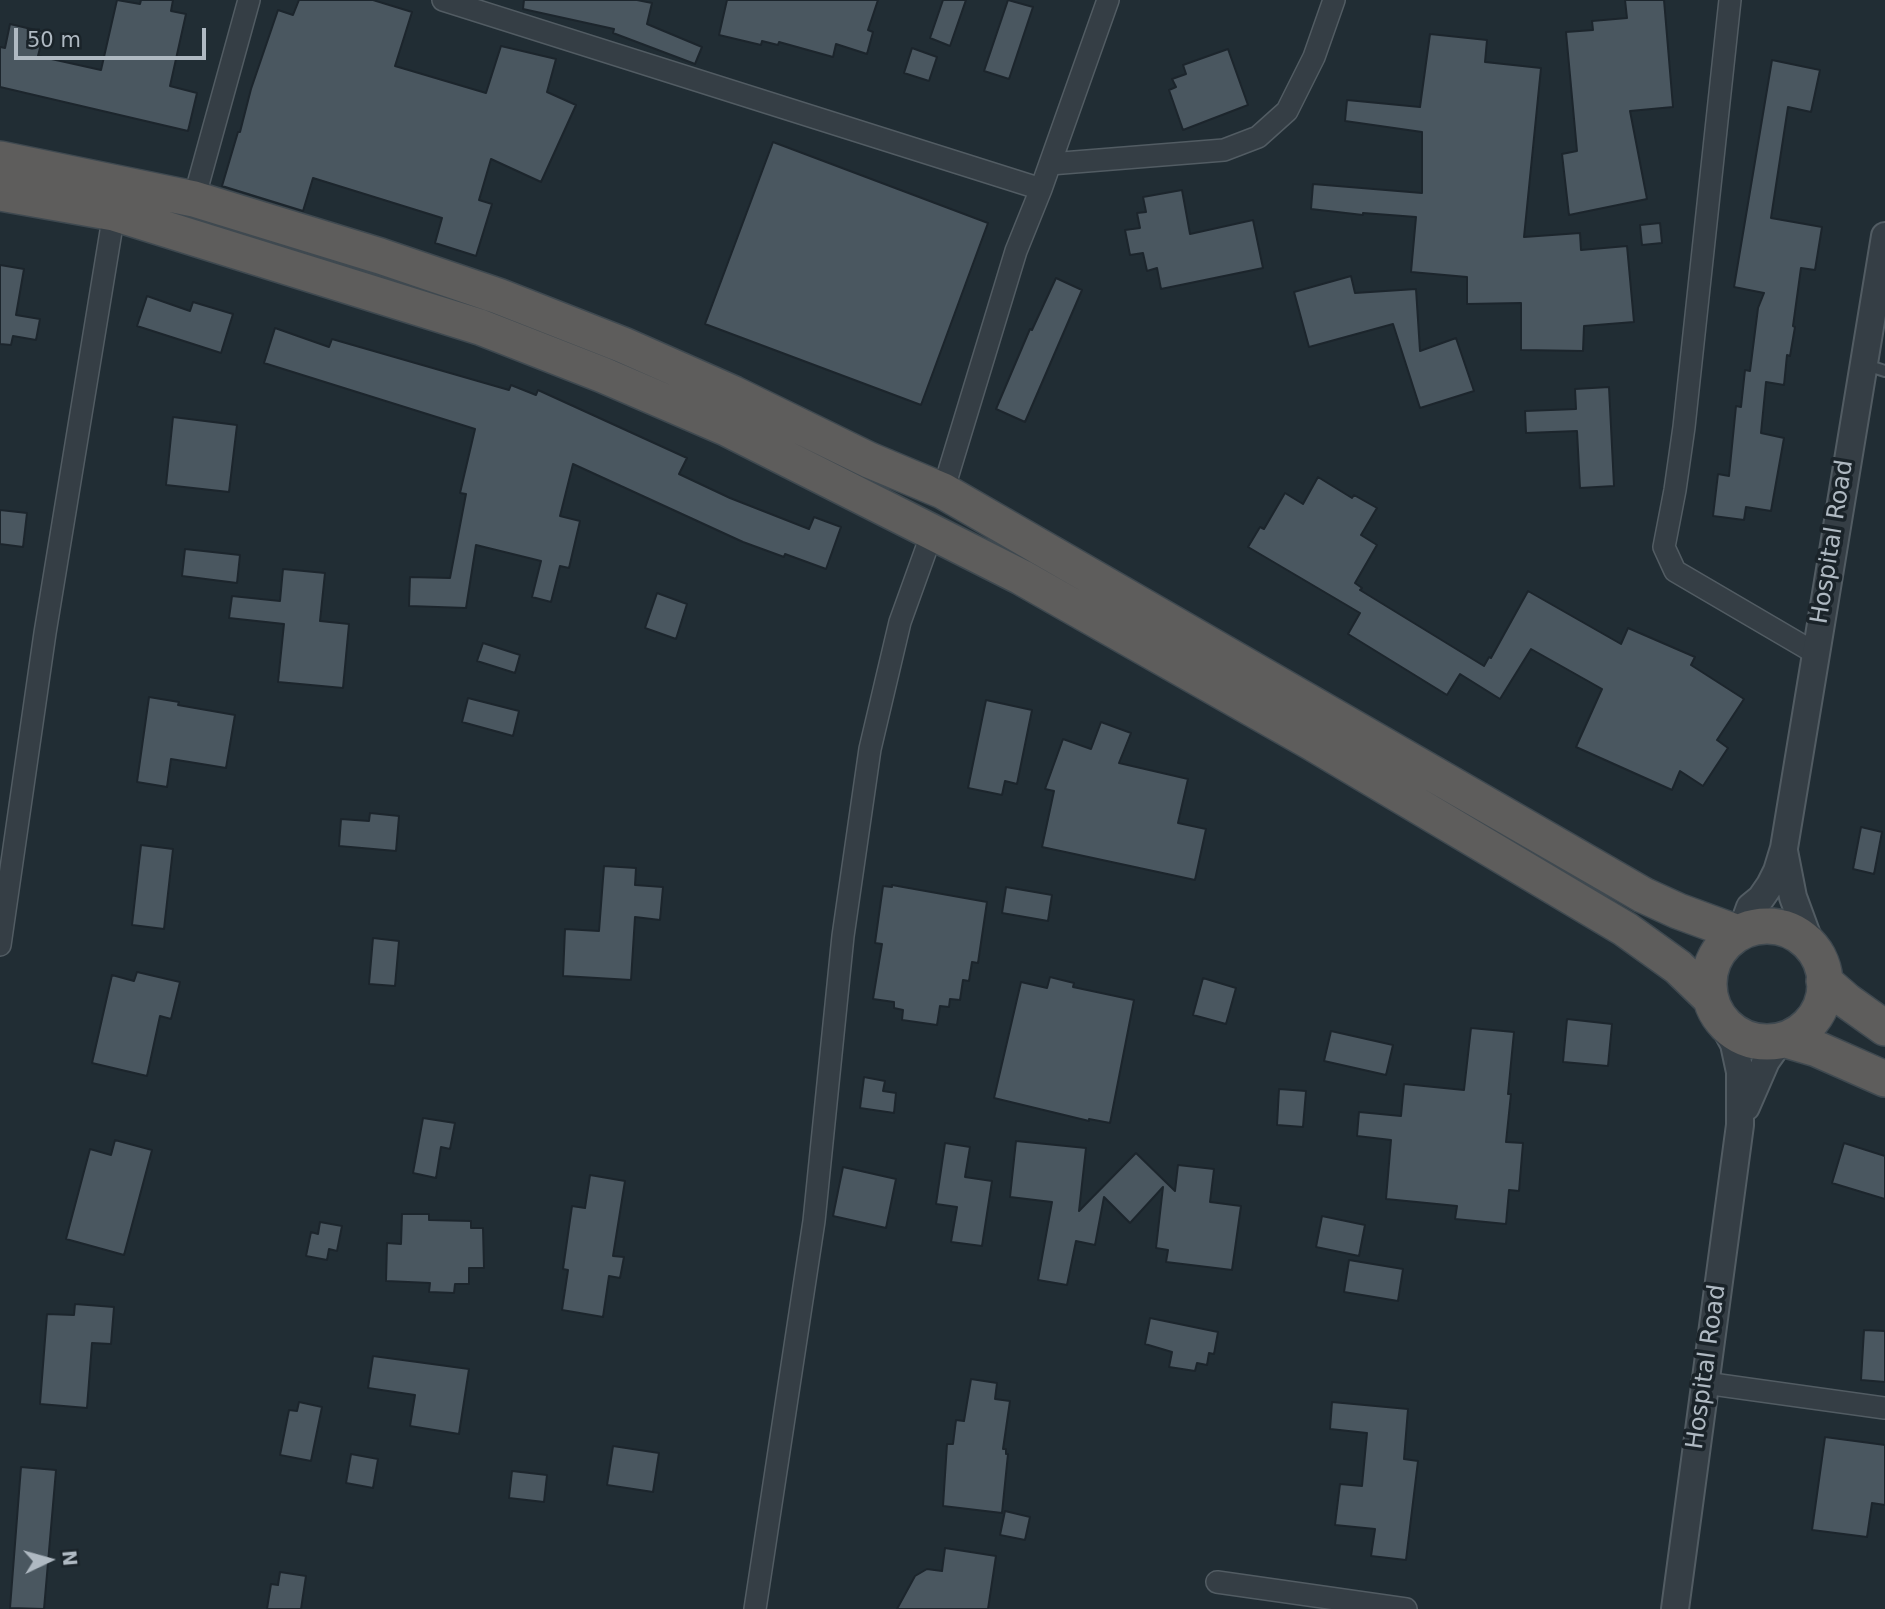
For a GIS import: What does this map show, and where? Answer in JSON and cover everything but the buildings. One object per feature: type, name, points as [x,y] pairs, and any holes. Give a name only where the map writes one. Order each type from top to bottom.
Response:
[{"type":"highway","points":[[0,159],[194,198],[498,296],[623,345],[869,460],[943,491],[1643,895],[1678,911],[1788,930],[1811,946],[1819,958],[1824,981],[1823,999],[1818,1013],[1798,1033],[1785,1040]]},
{"type":"highway","points":[[0,193],[114,213],[480,327],[726,428],[1021,577],[1176,664],[1618,924],[1678,967],[1744,1038],[1758,1042],[1785,1040],[1826,1052],[1885,1079]]},
{"type":"highway","points":[[1716,1009],[1708,982],[1716,955],[1743,924]]},
{"type":"highway","points":[[1824,981],[1885,1028]]},
{"type":"street","points":[[194,198],[249,0]]},
{"type":"street","points":[[443,0],[1041,189]]},
{"type":"street","points":[[943,491],[1016,251],[1041,189],[1108,0]]},
{"type":"street","points":[[1050,164],[1224,150],[1258,137],[1287,111],[1314,57],[1334,0]]},
{"type":"street","points":[[1730,0],[1684,427],[1664,547],[1675,571],[1815,653]]},
{"type":"street","points":[[0,945],[47,619],[114,213]]},
{"type":"street","name":"Hospital Road","points":[[1784,848],[1815,653],[1874,368],[1885,236]]},
{"type":"street","points":[[755,1609],[814,1221],[843,936],[870,750],[900,622],[932,533]]},
{"type":"street","points":[[1743,924],[1770,885],[1784,848]]},
{"type":"street","points":[[1784,848],[1793,897],[1811,946]]},
{"type":"street","points":[[1716,1009],[1734,1044],[1740,1072],[1740,1125]]},
{"type":"street","points":[[1740,1125],[1760,1072],[1772,1051],[1785,1040]]},
{"type":"street","name":"Hospital Road","points":[[1675,1609],[1740,1125]]},
{"type":"street","points":[[1705,1383],[1885,1408]]},
{"type":"street","points":[[1217,1582],[1406,1609]]}]
